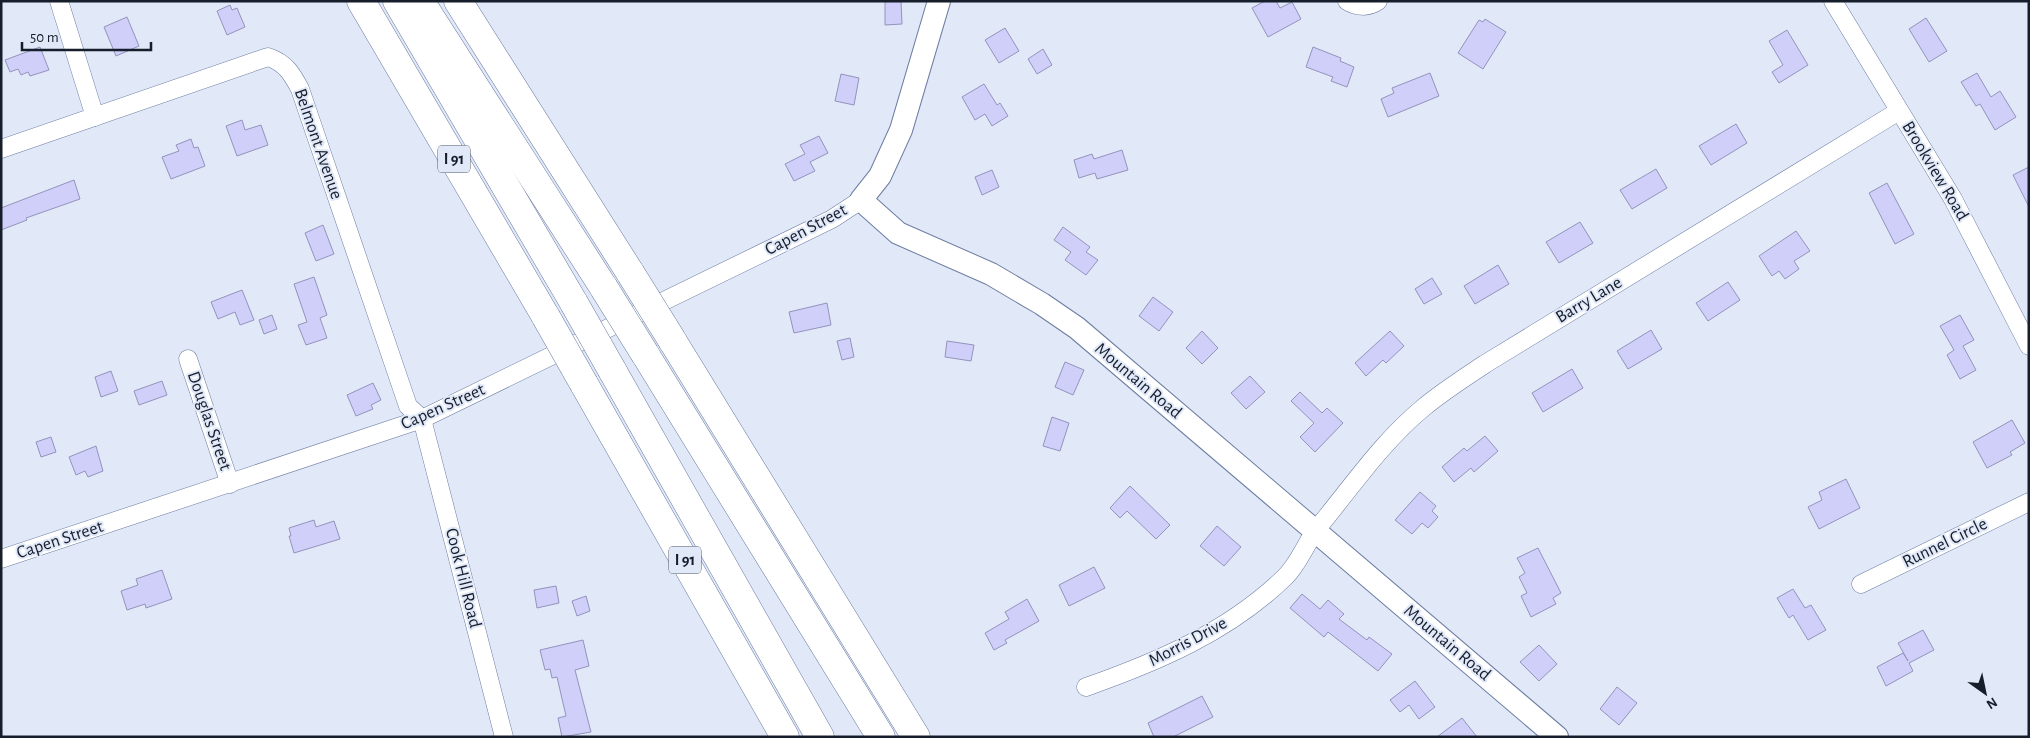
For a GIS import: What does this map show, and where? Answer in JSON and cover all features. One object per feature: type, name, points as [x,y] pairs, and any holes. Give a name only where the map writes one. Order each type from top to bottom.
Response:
[{"type":"highway","name":"I 91","points":[[361,1],[546,317],[785,737]]},
{"type":"highway","points":[[397,1],[574,303],[820,737]]},
{"type":"highway","points":[[420,1],[604,288],[881,737]]},
{"type":"highway","points":[[458,1],[631,274],[916,737]]},
{"type":"highway","points":[[742,600],[835,737]]},
{"type":"highway","points":[[809,620],[871,737]]},
{"type":"street","points":[[58,1],[95,117]]},
{"type":"street","points":[[861,200],[880,176],[901,130],[938,1]]},
{"type":"street","points":[[1347,1],[1356,6],[1366,6],[1378,1]]},
{"type":"street","name":"Brookview Road","points":[[1833,1],[1953,199],[2029,346]]},
{"type":"street","name":"Belmont Avenue","points":[[1,149],[268,57],[279,61],[291,71],[300,90],[408,406],[422,419]]},
{"type":"street","name":"Barry Lane","points":[[1315,531],[1389,441],[1423,408],[1485,364],[1899,112]]},
{"type":"street","name":"Capen Street","points":[[1,559],[422,419],[832,220],[861,200]]},
{"type":"street","name":"Mountain Road","points":[[861,200],[878,218],[898,233],[990,274],[1042,304],[1077,328],[1557,737]]},
{"type":"street","name":"Douglas Street","points":[[188,359],[230,484]]},
{"type":"street","name":"Cook Hill Road","points":[[422,419],[504,737]]},
{"type":"street","name":"Runnel Circle","points":[[1861,584],[2029,502]]},
{"type":"street","name":"Morris Drive","points":[[1086,687],[1144,666],[1221,628],[1285,578],[1315,531]]},
{"type":"building","points":[[885,1],[901,1],[902,24],[885,25]]},
{"type":"building","points":[[1265,1],[1276,1],[1280,8],[1292,2],[1301,19],[1268,37],[1252,8]]},
{"type":"building","points":[[230,5],[232,10],[237,8],[245,27],[227,35],[217,11]]},
{"type":"building","points":[[127,17],[139,46],[116,56],[104,27]]},
{"type":"building","points":[[1926,18],[1947,51],[1929,62],[1909,29]]},
{"type":"building","points":[[1485,19],[1506,32],[1483,69],[1458,53],[1479,20],[1483,22]]},
{"type":"building","points":[[1005,28],[1019,51],[999,63],[985,40]]},
{"type":"building","points":[[1787,30],[1808,65],[1779,83],[1772,72],[1783,65],[1769,41]]},
{"type":"building","points":[[40,47],[49,70],[30,76],[28,72],[21,75],[18,69],[10,72],[5,60]]},
{"type":"building","points":[[1313,47],[1341,58],[1340,61],[1354,67],[1347,87],[1331,81],[1333,77],[1306,67]]},
{"type":"building","points":[[1043,49],[1052,65],[1037,74],[1028,59]]},
{"type":"building","points":[[1430,73],[1439,96],[1388,117],[1381,99],[1394,93],[1392,88]]},
{"type":"building","points":[[1977,73],[1991,97],[2000,91],[2016,117],[1995,130],[1980,104],[1976,106],[1961,82]]},
{"type":"building","points":[[841,74],[859,78],[854,105],[835,101]]},
{"type":"building","points":[[984,84],[997,105],[1000,103],[1008,116],[992,126],[985,114],[975,120],[962,97]]},
{"type":"building","points":[[242,120],[245,130],[261,125],[268,145],[237,156],[226,126]]},
{"type":"building","points":[[1736,124],[1747,143],[1711,165],[1699,146]]},
{"type":"building","points":[[819,136],[828,153],[810,162],[815,171],[794,181],[785,164],[805,154],[800,145]]},
{"type":"building","points":[[191,139],[194,148],[198,147],[205,166],[171,179],[162,157],[179,151],[176,145]]},
{"type":"building","points":[[1122,150],[1128,170],[1097,179],[1095,173],[1079,178],[1074,160],[1092,154],[1094,159]]},
{"type":"building","points":[[2029,167],[2029,207],[2013,175]]},
{"type":"building","points":[[1656,169],[1667,188],[1632,209],[1620,190]]},
{"type":"building","points":[[992,170],[999,187],[982,195],[975,177]]},
{"type":"building","points":[[74,180],[80,199],[26,218],[27,220],[1,230],[1,208]]},
{"type":"building","points":[[1887,183],[1914,234],[1895,244],[1869,193]]},
{"type":"building","points":[[1580,222],[1593,243],[1559,263],[1546,242]]},
{"type":"building","points":[[323,225],[334,254],[316,261],[305,233]]},
{"type":"building","points":[[1063,227],[1090,247],[1086,252],[1098,260],[1086,275],[1065,260],[1071,252],[1054,240]]},
{"type":"building","points":[[1796,231],[1810,251],[1794,261],[1799,269],[1785,279],[1779,271],[1772,276],[1759,256]]},
{"type":"building","points":[[1498,265],[1509,284],[1475,304],[1464,286]]},
{"type":"building","points":[[314,277],[327,315],[320,318],[327,338],[306,345],[298,325],[307,322],[294,284]]},
{"type":"building","points":[[1432,278],[1442,294],[1424,304],[1415,289]]},
{"type":"building","points":[[1728,282],[1740,300],[1708,321],[1696,303]]},
{"type":"building","points":[[242,290],[254,320],[240,325],[235,312],[218,319],[211,302]]},
{"type":"building","points":[[1153,297],[1173,312],[1159,331],[1139,316]]},
{"type":"building","points":[[827,303],[831,325],[794,333],[789,312]]},
{"type":"building","points":[[272,315],[277,329],[264,334],[259,320]]},
{"type":"building","points":[[1960,315],[1974,340],[1963,346],[1976,370],[1960,379],[1947,355],[1954,350],[1940,326]]},
{"type":"building","points":[[1651,330],[1662,349],[1628,369],[1617,351]]},
{"type":"building","points":[[1202,331],[1218,348],[1202,364],[1186,348]]},
{"type":"building","points":[[1390,331],[1404,346],[1386,363],[1383,360],[1366,376],[1355,363]]},
{"type":"building","points":[[850,338],[854,357],[842,360],[837,341]]},
{"type":"building","points":[[947,341],[974,345],[971,361],[945,357]]},
{"type":"building","points":[[1065,362],[1084,370],[1073,395],[1055,387]]},
{"type":"building","points":[[1572,369],[1583,388],[1543,412],[1532,393]]},
{"type":"building","points":[[111,371],[118,391],[101,397],[95,377]]},
{"type":"building","points":[[1250,376],[1265,392],[1246,409],[1231,393]]},
{"type":"building","points":[[162,381],[167,395],[139,405],[134,391]]},
{"type":"building","points":[[373,383],[381,400],[371,405],[373,409],[356,416],[347,395]]},
{"type":"building","points":[[1300,392],[1322,413],[1327,408],[1343,423],[1315,452],[1300,437],[1314,423],[1291,401]]},
{"type":"building","points":[[1052,417],[1069,423],[1060,451],[1043,446]]},
{"type":"building","points":[[2012,420],[2025,443],[2010,452],[2012,455],[1987,468],[1973,442]]},
{"type":"building","points":[[1485,436],[1498,451],[1474,472],[1471,468],[1454,482],[1442,467],[1464,448],[1467,451]]},
{"type":"building","points":[[51,437],[56,452],[41,457],[36,442]]},
{"type":"building","points":[[96,446],[103,471],[88,477],[85,471],[76,475],[69,457]]},
{"type":"building","points":[[1846,479],[1860,508],[1819,529],[1808,507],[1822,500],[1819,492]]},
{"type":"building","points":[[1130,486],[1170,525],[1156,539],[1127,511],[1120,518],[1110,508]]},
{"type":"building","points":[[1420,492],[1436,506],[1432,511],[1438,517],[1428,528],[1422,523],[1412,534],[1395,520]]},
{"type":"building","points":[[314,520],[316,527],[334,521],[340,539],[294,553],[289,536],[291,536],[289,528]]},
{"type":"building","points":[[1217,526],[1241,547],[1224,566],[1200,546]]},
{"type":"building","points":[[1538,548],[1561,593],[1553,598],[1556,604],[1531,617],[1521,596],[1527,593],[1519,577],[1525,573],[1517,558]]},
{"type":"building","points":[[1094,567],[1105,588],[1069,606],[1059,585]]},
{"type":"building","points":[[162,570],[172,599],[146,608],[145,604],[127,610],[121,591],[138,585],[136,579]]},
{"type":"building","points":[[556,586],[559,603],[537,608],[534,590]]},
{"type":"building","points":[[1793,589],[1805,608],[1811,605],[1826,630],[1808,640],[1793,615],[1789,618],[1777,598]]},
{"type":"building","points":[[1302,594],[1320,609],[1328,600],[1344,614],[1339,619],[1367,640],[1369,637],[1392,654],[1378,671],[1328,632],[1324,637],[1290,608]]},
{"type":"building","points":[[586,596],[590,611],[577,616],[572,601]]},
{"type":"building","points":[[1027,599],[1039,621],[1005,640],[1007,643],[994,650],[985,633],[1009,619],[1005,612]]},
{"type":"building","points":[[1923,630],[1934,650],[1909,663],[1913,671],[1886,686],[1877,667],[1903,653],[1908,661],[1898,643]]},
{"type":"building","points":[[583,640],[589,666],[575,670],[591,732],[562,737],[558,718],[566,716],[557,677],[552,678],[550,669],[545,670],[540,650]]},
{"type":"building","points":[[1539,645],[1557,664],[1539,681],[1520,662]]},
{"type":"building","points":[[1415,681],[1435,707],[1419,719],[1409,705],[1400,712],[1390,700]]},
{"type":"building","points":[[1617,687],[1637,703],[1619,725],[1600,709]]},
{"type":"building","points":[[1202,696],[1213,717],[1173,737],[1154,737],[1148,723]]},
{"type":"building","points":[[1462,718],[1477,737],[1437,737]]}]
